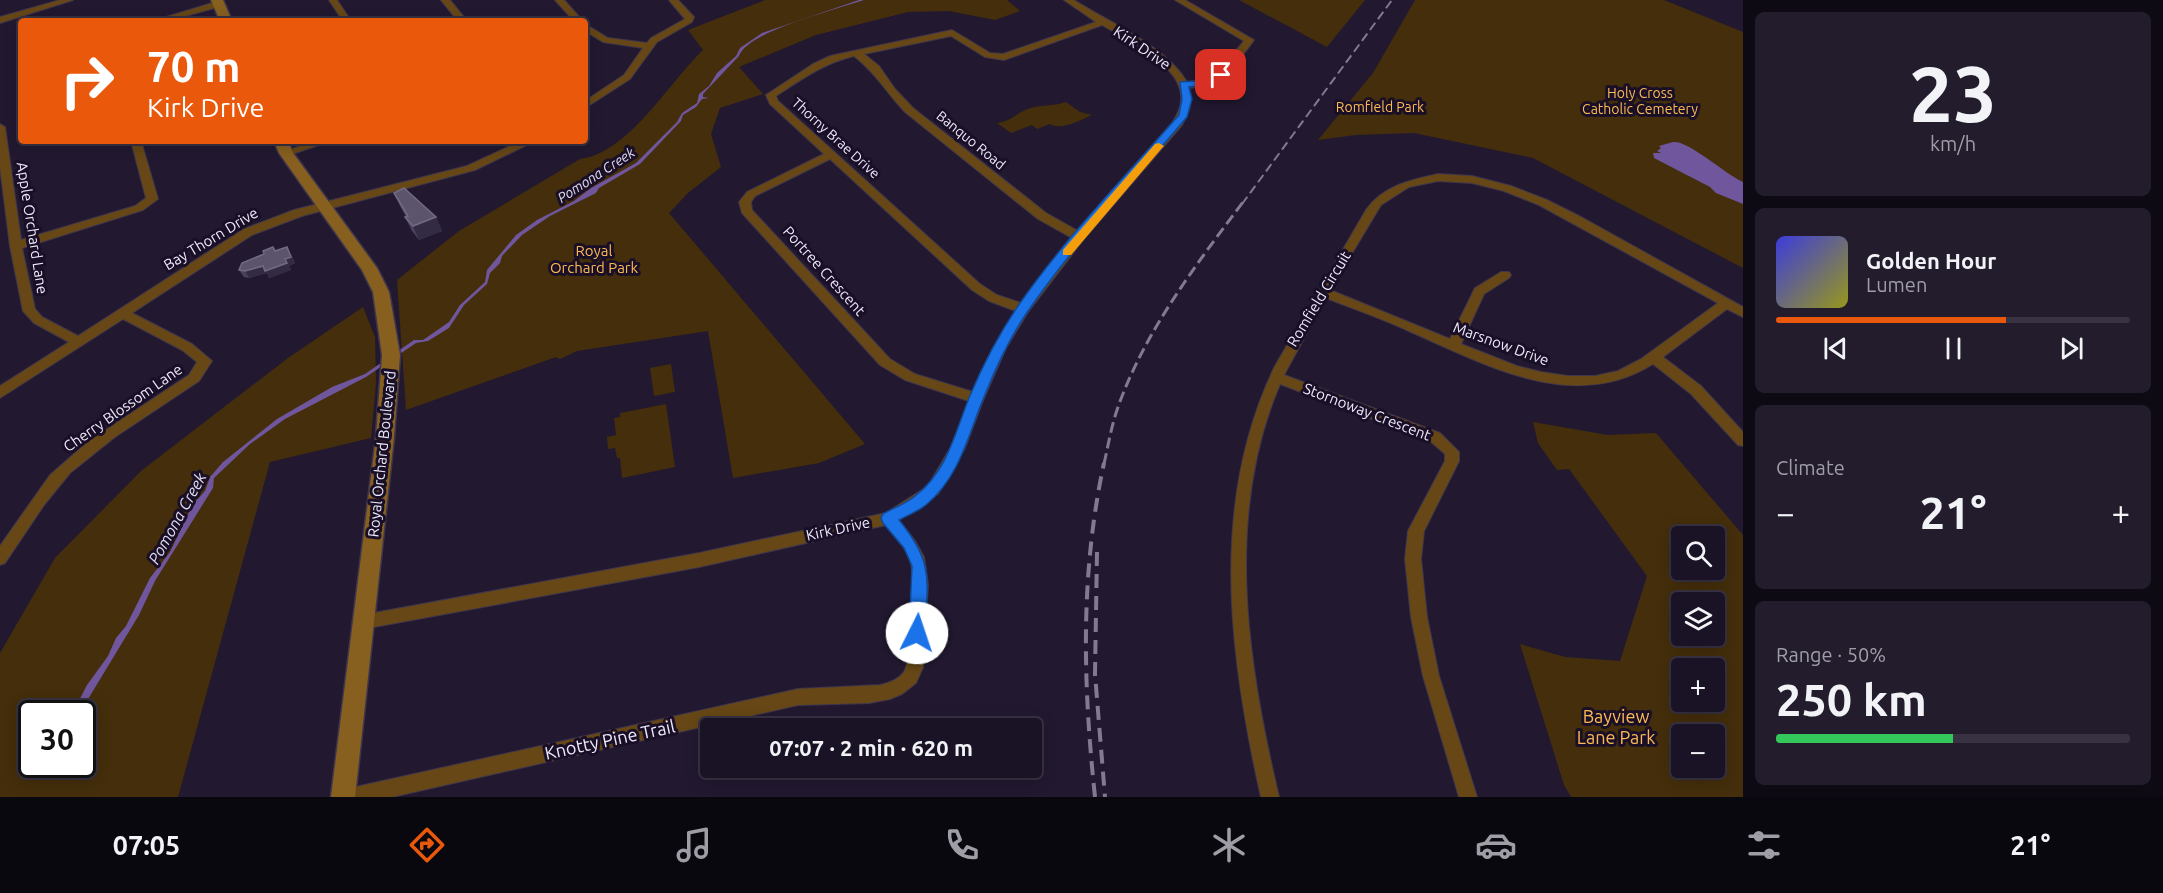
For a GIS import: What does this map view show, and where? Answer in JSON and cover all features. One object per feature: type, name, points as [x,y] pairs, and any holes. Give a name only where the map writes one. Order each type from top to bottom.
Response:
[{"type":"street","points":[[0,21],[69,0]]},
{"type":"street","points":[[333,0],[344,18]]},
{"type":"street","points":[[445,0],[460,18]]},
{"type":"street","points":[[559,0],[576,18]]},
{"type":"street","points":[[588,103],[627,77],[649,46],[666,32],[689,20],[690,17],[673,0]]},
{"type":"street","name":"Kirk Drive","points":[[363,622],[699,560],[889,518],[921,501],[943,477],[958,448],[976,398],[1000,348],[1023,309],[1079,237],[1184,115],[1187,99],[1183,84],[1175,71],[1162,59],[1068,0]]},
{"type":"street","points":[[1179,0],[1249,40],[1221,75],[1198,84],[1183,84]]},
{"type":"street","points":[[167,18],[218,2],[225,18]]},
{"type":"street","name":"Thorny Brae Drive","points":[[1023,309],[993,298],[976,287],[774,102],[771,95],[816,66],[856,53],[952,33],[988,55],[1004,57],[1103,22]]},
{"type":"street","points":[[588,29],[606,40],[649,46]]},
{"type":"street","name":"Banquo Road","points":[[856,53],[876,68],[891,91],[909,110],[1042,216],[1079,237]]},
{"type":"street","name":"Apple Orchard Lane","points":[[0,127],[16,246],[29,310],[38,320],[79,342]]},
{"type":"street","points":[[16,246],[139,208],[153,199],[137,144]]},
{"type":"street","points":[[283,147],[304,144]]},
{"type":"street","name":"Bay Thorn Drive","points":[[0,393],[248,232],[270,222],[471,168],[524,144]]},
{"type":"street","name":"Royal Orchard Boulevard","points":[[283,147],[369,268],[381,292],[391,355],[390,387],[343,797]]},
{"type":"street","name":"Portree Crescent","points":[[832,154],[751,194],[745,202],[746,211],[885,362],[910,377],[976,398]]},
{"type":"street","name":"Romfield Circuit","points":[[1270,797],[1253,721],[1246,673],[1239,561],[1248,470],[1258,426],[1276,377],[1371,210],[1384,196],[1415,182],[1452,179],[1496,186],[1544,202],[1743,313]]},
{"type":"street","points":[[1454,345],[1479,291],[1505,275]]},
{"type":"street","name":"Marsnow Drive","points":[[1323,292],[1533,374],[1577,381],[1598,380],[1623,374],[1727,303]]},
{"type":"street","name":"Cherry Blossom Lane","points":[[0,558],[43,494],[64,470],[105,438],[194,378],[204,367],[205,361],[187,347],[121,313]]},
{"type":"street","points":[[1652,356],[1696,390],[1743,441]]},
{"type":"street","name":"Stornoway Crescent","points":[[1276,377],[1435,437],[1452,452],[1452,461],[1416,531],[1413,559],[1419,617],[1431,676],[1468,797]]},
{"type":"street","name":"Knotty Pine Trail","points":[[351,797],[798,697],[891,691],[905,682],[916,663],[921,576],[915,553],[889,518]]},
{"type":"green space","name":"Royal Orchard Park","points":[[765,0],[1007,0],[1020,11],[995,20],[949,11],[908,12],[816,35],[739,67],[763,94],[720,108],[711,134],[721,167],[688,193],[669,213],[865,444],[819,463],[733,478],[708,331],[577,351],[560,359],[556,357],[406,410],[397,280],[459,231],[580,159],[598,154],[615,144],[647,114],[703,50],[688,30]]},
{"type":"green space","points":[[1239,0],[1365,0],[1327,47]]},
{"type":"green space","name":"Holy Cross Catholic Cemetery","points":[[1415,0],[1664,0],[1743,32],[1743,268],[1533,158],[1414,133],[1356,135],[1318,140],[1373,73]]},
{"type":"green space","points":[[1066,102],[1080,112],[1092,115],[1065,126],[1050,124],[1037,129],[1032,125],[1011,133],[997,123],[1033,107]]},
{"type":"green space","points":[[363,307],[375,337],[376,383],[371,438],[270,462],[178,797],[0,797],[0,653],[55,558],[141,471],[288,358]]},
{"type":"green space","points":[[671,364],[675,392],[654,396],[650,368]]},
{"type":"green space","points":[[666,404],[675,467],[622,478],[620,458],[617,458],[615,448],[608,449],[607,437],[616,435],[614,418],[620,417],[620,413]]},
{"type":"green space","name":"Bayview Lane Park","points":[[1533,422],[1608,435],[1656,433],[1743,535],[1743,797],[1571,797],[1564,785],[1520,644],[1565,657],[1620,661],[1647,576],[1569,469],[1557,470],[1538,443]]},
{"type":"shaded area","points":[[859,0],[864,0],[795,22],[759,38],[746,47],[703,94],[703,97],[709,98],[702,99],[696,107],[683,115],[681,121],[640,164],[599,188],[596,193],[550,216],[522,235],[502,256],[500,263],[490,273],[487,284],[464,305],[449,328],[428,341],[416,343],[366,377],[285,419],[250,444],[214,478],[213,488],[155,581],[139,615],[87,700],[79,700],[108,656],[116,638],[126,626],[150,578],[170,552],[193,504],[205,491],[210,477],[223,462],[277,419],[332,387],[365,374],[414,340],[423,340],[449,322],[460,305],[485,282],[487,270],[516,235],[537,220],[574,201],[591,188],[636,163],[677,122],[682,113],[697,103],[699,94],[736,56],[740,48],[762,33]]},
{"type":"shaded area","points":[[1673,142],[1697,151],[1743,182],[1743,204],[1716,193],[1710,187],[1654,158],[1653,153],[1661,153],[1657,151],[1661,148],[1659,146]]},
{"type":"building","points":[[404,188],[436,217],[413,226],[405,217],[408,216],[394,193]]},
{"type":"building","points":[[273,247],[275,251],[287,247],[291,257],[285,259],[287,263],[265,271],[263,266],[245,271],[239,270],[242,263],[264,254],[263,251]]},
{"type":"railway","points":[[1242,204],[1392,0]]},
{"type":"railway","points":[[1104,464],[1117,410],[1141,354],[1189,276],[1243,202]]},
{"type":"railway","points":[[1095,797],[1086,671],[1087,588],[1096,505],[1104,463]]},
{"type":"railway","points":[[1097,552],[1095,674],[1105,797]]},
{"type":"slow traffic","points":[[1067,253],[1159,146]]},
{"type":"route","points":[[917,633],[920,566],[910,544],[889,518],[921,501],[943,477],[958,448],[976,398],[1000,348],[1023,309],[1079,237],[1184,115],[1187,99],[1183,84],[1198,84],[1221,75]]},
{"type":"park label","name":"Romfield Park","points":[[1380,107]]},
{"type":"water label","name":"Pomona Creek","points":[[596,175]]},
{"type":"water label","name":"Pomona Creek","points":[[177,518]]}]
